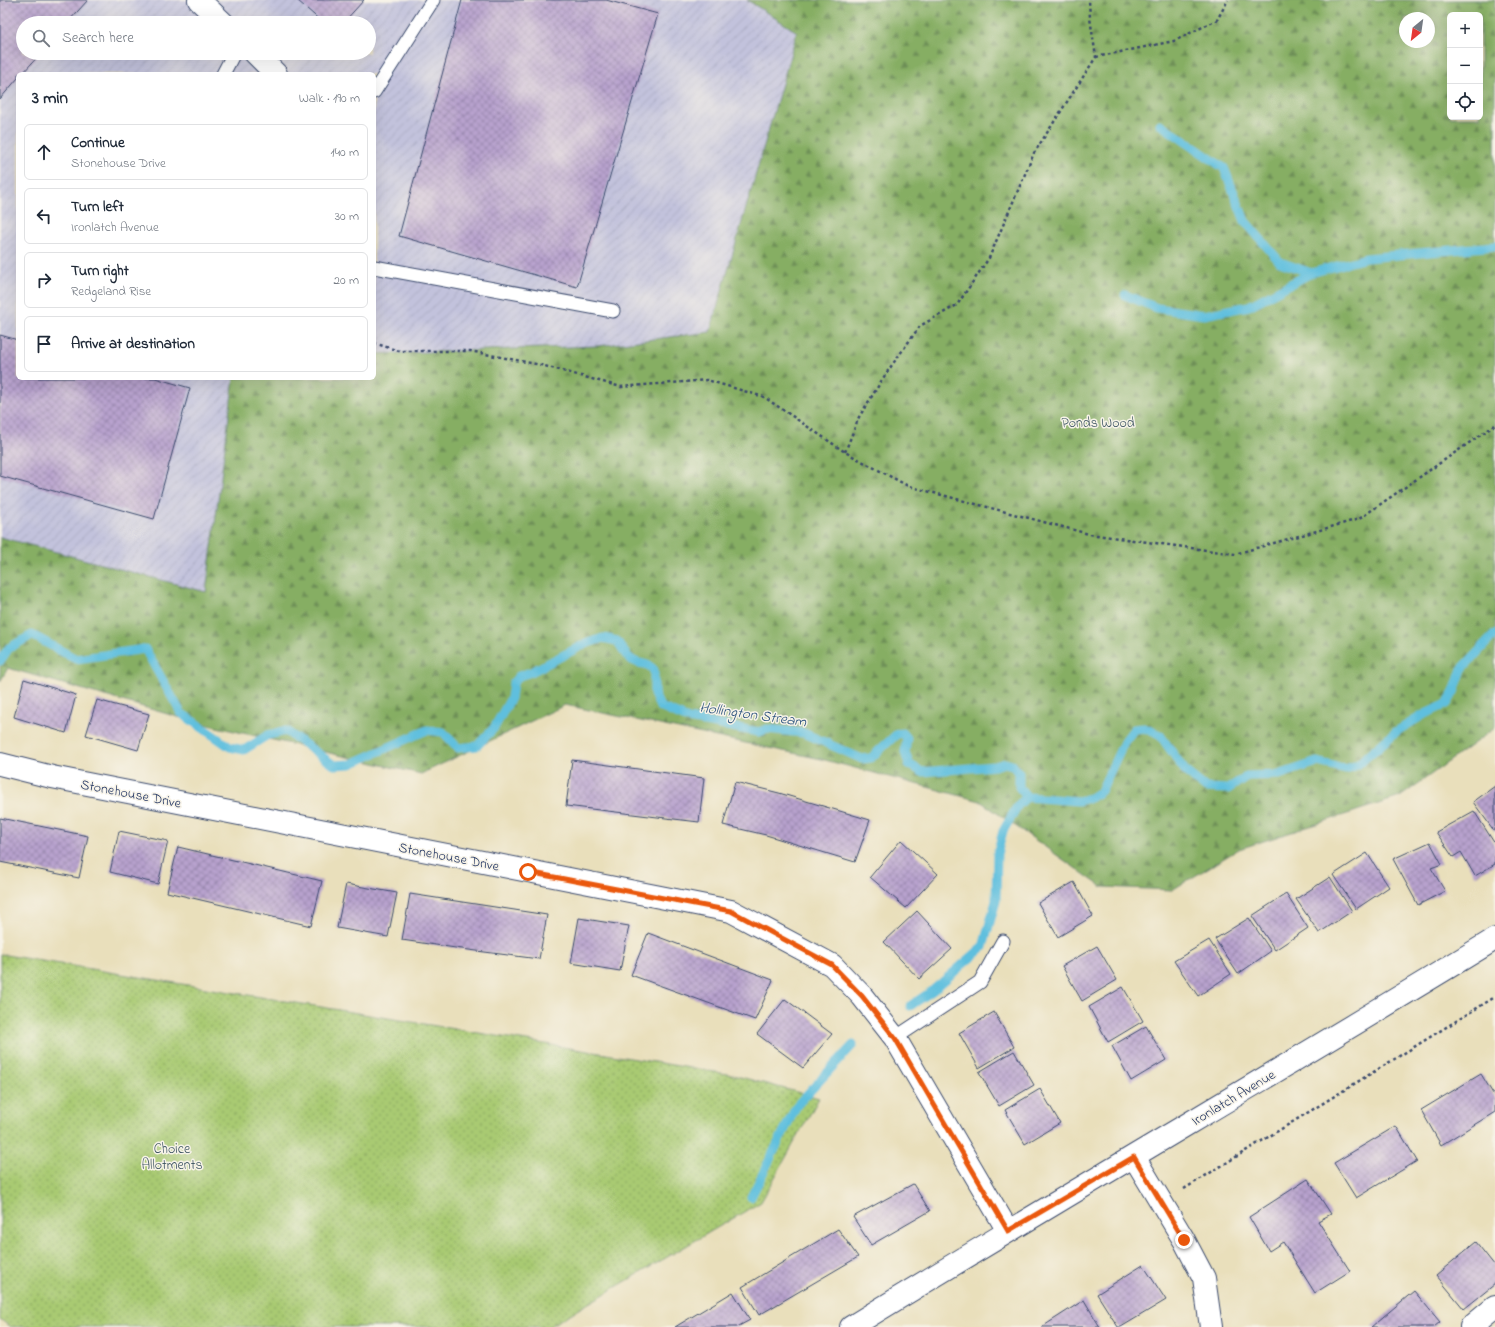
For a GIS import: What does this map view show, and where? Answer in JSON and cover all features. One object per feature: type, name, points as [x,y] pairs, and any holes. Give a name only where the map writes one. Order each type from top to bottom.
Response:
[{"type":"street","points":[[199,0],[216,16]]},
{"type":"street","points":[[262,60],[274,72]]},
{"type":"street","name":"Stonehouse Drive","points":[[0,764],[52,778],[731,911],[832,965],[862,996],[895,1038],[1008,1231]]},
{"type":"street","name":"Ironlatch Avenue","points":[[851,1327],[1008,1231],[1134,1157],[1495,939]]},
{"type":"street","points":[[1134,1157],[1184,1240],[1204,1278],[1211,1327]]},
{"type":"street","points":[[1471,1327],[1495,1307]]},
{"type":"lane","points":[[376,89],[433,0]]},
{"type":"lane","points":[[224,72],[230,60]]},
{"type":"lane","points":[[376,268],[613,311]]},
{"type":"lane","points":[[895,1038],[980,982],[1003,941]]},
{"type":"path","points":[[846,452],[859,417],[887,372],[920,326],[957,305],[989,258],[1034,153],[1096,57],[1090,18],[1089,0]]},
{"type":"path","points":[[1096,57],[1174,42],[1217,20],[1228,0]]},
{"type":"path","points":[[376,344],[399,351],[470,351],[541,365],[621,387],[707,380],[764,397],[846,452],[908,486],[1089,534],[1235,554],[1359,519],[1495,425]]},
{"type":"path","points":[[1161,1203],[1495,997]]},
{"type":"shaded area","points":[[0,0],[747,0],[797,32],[710,332],[598,346],[376,354],[376,72],[16,72],[16,380],[234,380],[206,592],[0,537]]},
{"type":"green space","name":"Ponds Wood","points":[[747,0],[793,0],[793,2],[794,0],[1495,0],[1495,728],[1400,797],[1239,849],[1172,890],[1102,887],[980,801],[821,759],[565,705],[421,774],[195,722],[8,668],[0,682],[0,537],[206,592],[234,380],[376,380],[376,354],[598,346],[710,332],[797,32]]},
{"type":"green space","name":"Choice Allotments","points":[[0,954],[733,1075],[819,1098],[761,1202],[548,1327],[10,1327],[0,1319]]},
{"type":"building","points":[[0,0],[88,0],[73,16],[16,16],[16,60],[35,60],[24,72],[16,72],[16,80],[0,99]]},
{"type":"building","points":[[297,0],[364,0],[349,16],[315,16]]},
{"type":"building","points":[[462,0],[606,0],[658,14],[577,287],[399,236]]},
{"type":"building","points":[[0,335],[16,339],[16,380],[162,380],[190,388],[154,519],[0,476]]},
{"type":"building","points":[[24,679],[76,695],[66,733],[14,717]]},
{"type":"building","points":[[97,700],[149,714],[138,750],[86,735]]},
{"type":"building","points":[[572,760],[704,778],[699,822],[566,806]]},
{"type":"building","points":[[735,782],[779,793],[870,820],[855,862],[766,835],[723,825]]},
{"type":"building","points":[[1495,786],[1495,832],[1473,802]]},
{"type":"building","points":[[1474,811],[1495,844],[1495,864],[1475,876],[1461,852],[1453,857],[1436,832]]},
{"type":"building","points":[[0,818],[88,836],[79,878],[0,862]]},
{"type":"building","points":[[119,831],[168,841],[158,884],[110,872]]},
{"type":"building","points":[[901,840],[938,874],[906,908],[870,877]]},
{"type":"building","points":[[1430,842],[1442,864],[1431,868],[1445,891],[1418,905],[1393,859]]},
{"type":"building","points":[[178,847],[322,881],[311,926],[167,892]]},
{"type":"building","points":[[1367,853],[1389,887],[1356,909],[1333,875]]},
{"type":"building","points":[[1330,877],[1352,911],[1319,933],[1296,899]]},
{"type":"building","points":[[1074,882],[1093,916],[1058,937],[1038,903]]},
{"type":"building","points":[[346,884],[397,893],[388,937],[337,928]]},
{"type":"building","points":[[410,894],[547,915],[539,959],[402,940]]},
{"type":"building","points":[[1286,894],[1308,928],[1275,950],[1252,916]]},
{"type":"building","points":[[917,911],[952,949],[919,979],[884,942]]},
{"type":"building","points":[[579,918],[629,926],[620,971],[571,963]]},
{"type":"building","points":[[1249,918],[1271,951],[1238,974],[1215,939]]},
{"type":"building","points":[[648,933],[773,980],[755,1020],[631,975]]},
{"type":"building","points":[[1209,940],[1231,974],[1198,996],[1174,961]]},
{"type":"building","points":[[1097,946],[1117,980],[1082,1001],[1062,966]]},
{"type":"building","points":[[1123,987],[1143,1021],[1108,1042],[1089,1007]]},
{"type":"building","points":[[785,999],[832,1034],[803,1068],[757,1034]]},
{"type":"building","points":[[994,1012],[1014,1047],[979,1068],[959,1033]]},
{"type":"building","points":[[1146,1026],[1166,1060],[1131,1081],[1112,1046]]},
{"type":"building","points":[[1014,1051],[1034,1085],[999,1106],[979,1072]]},
{"type":"building","points":[[1481,1074],[1495,1097],[1495,1112],[1441,1145],[1421,1110]]},
{"type":"building","points":[[1040,1089],[1060,1123],[1025,1144],[1005,1110]]},
{"type":"building","points":[[1396,1126],[1417,1161],[1356,1198],[1334,1163]]},
{"type":"building","points":[[1308,1179],[1331,1214],[1318,1221],[1350,1271],[1315,1293],[1283,1242],[1269,1251],[1249,1217]]},
{"type":"building","points":[[913,1184],[930,1211],[871,1245],[853,1217]]},
{"type":"building","points":[[838,1229],[858,1257],[759,1315],[742,1287]]},
{"type":"building","points":[[1476,1242],[1495,1266],[1495,1284],[1464,1309],[1436,1275]]},
{"type":"building","points":[[1143,1265],[1166,1300],[1121,1327],[1118,1327],[1097,1294]]},
{"type":"building","points":[[1414,1291],[1440,1322],[1434,1327],[1371,1327]]},
{"type":"building","points":[[733,1292],[750,1320],[737,1327],[675,1327]]},
{"type":"building","points":[[1084,1300],[1100,1327],[1042,1327]]},
{"type":"waterway","points":[[1160,124],[1224,168],[1245,221],[1280,262],[1311,273],[1366,258],[1495,246]]},
{"type":"waterway","points":[[1125,295],[1157,308],[1204,315],[1249,306],[1311,273]]},
{"type":"waterway","name":"Hollington Stream","points":[[0,661],[9,648],[32,635],[76,659],[145,649],[181,713],[230,747],[244,750],[268,735],[286,731],[334,765],[351,764],[427,730],[443,732],[458,748],[477,746],[494,728],[511,698],[513,683],[519,676],[531,672],[585,644],[603,638],[617,641],[631,660],[651,667],[654,670],[654,694],[660,707],[688,719],[759,732],[767,729],[804,733],[862,759],[871,758],[897,734],[903,733],[907,738],[905,752],[909,764],[922,772],[995,766],[1005,763],[1012,765],[1019,773],[1019,787],[1027,797],[1078,801],[1090,798],[1101,791],[1124,742],[1134,729],[1144,728],[1160,735],[1186,772],[1206,788],[1228,789],[1247,776],[1279,775],[1317,762],[1346,769],[1357,765],[1397,731],[1425,714],[1447,704],[1454,692],[1462,669],[1495,634]]},
{"type":"waterway","points":[[910,1006],[932,991],[983,947],[996,901],[997,854],[1003,831],[1018,805],[1027,797]]},
{"type":"waterway","points":[[751,1197],[797,1105],[853,1045]]},
{"type":"route","points":[[528,872],[731,911],[832,965],[862,996],[895,1038],[1008,1231],[1134,1157],[1184,1240]]}]
